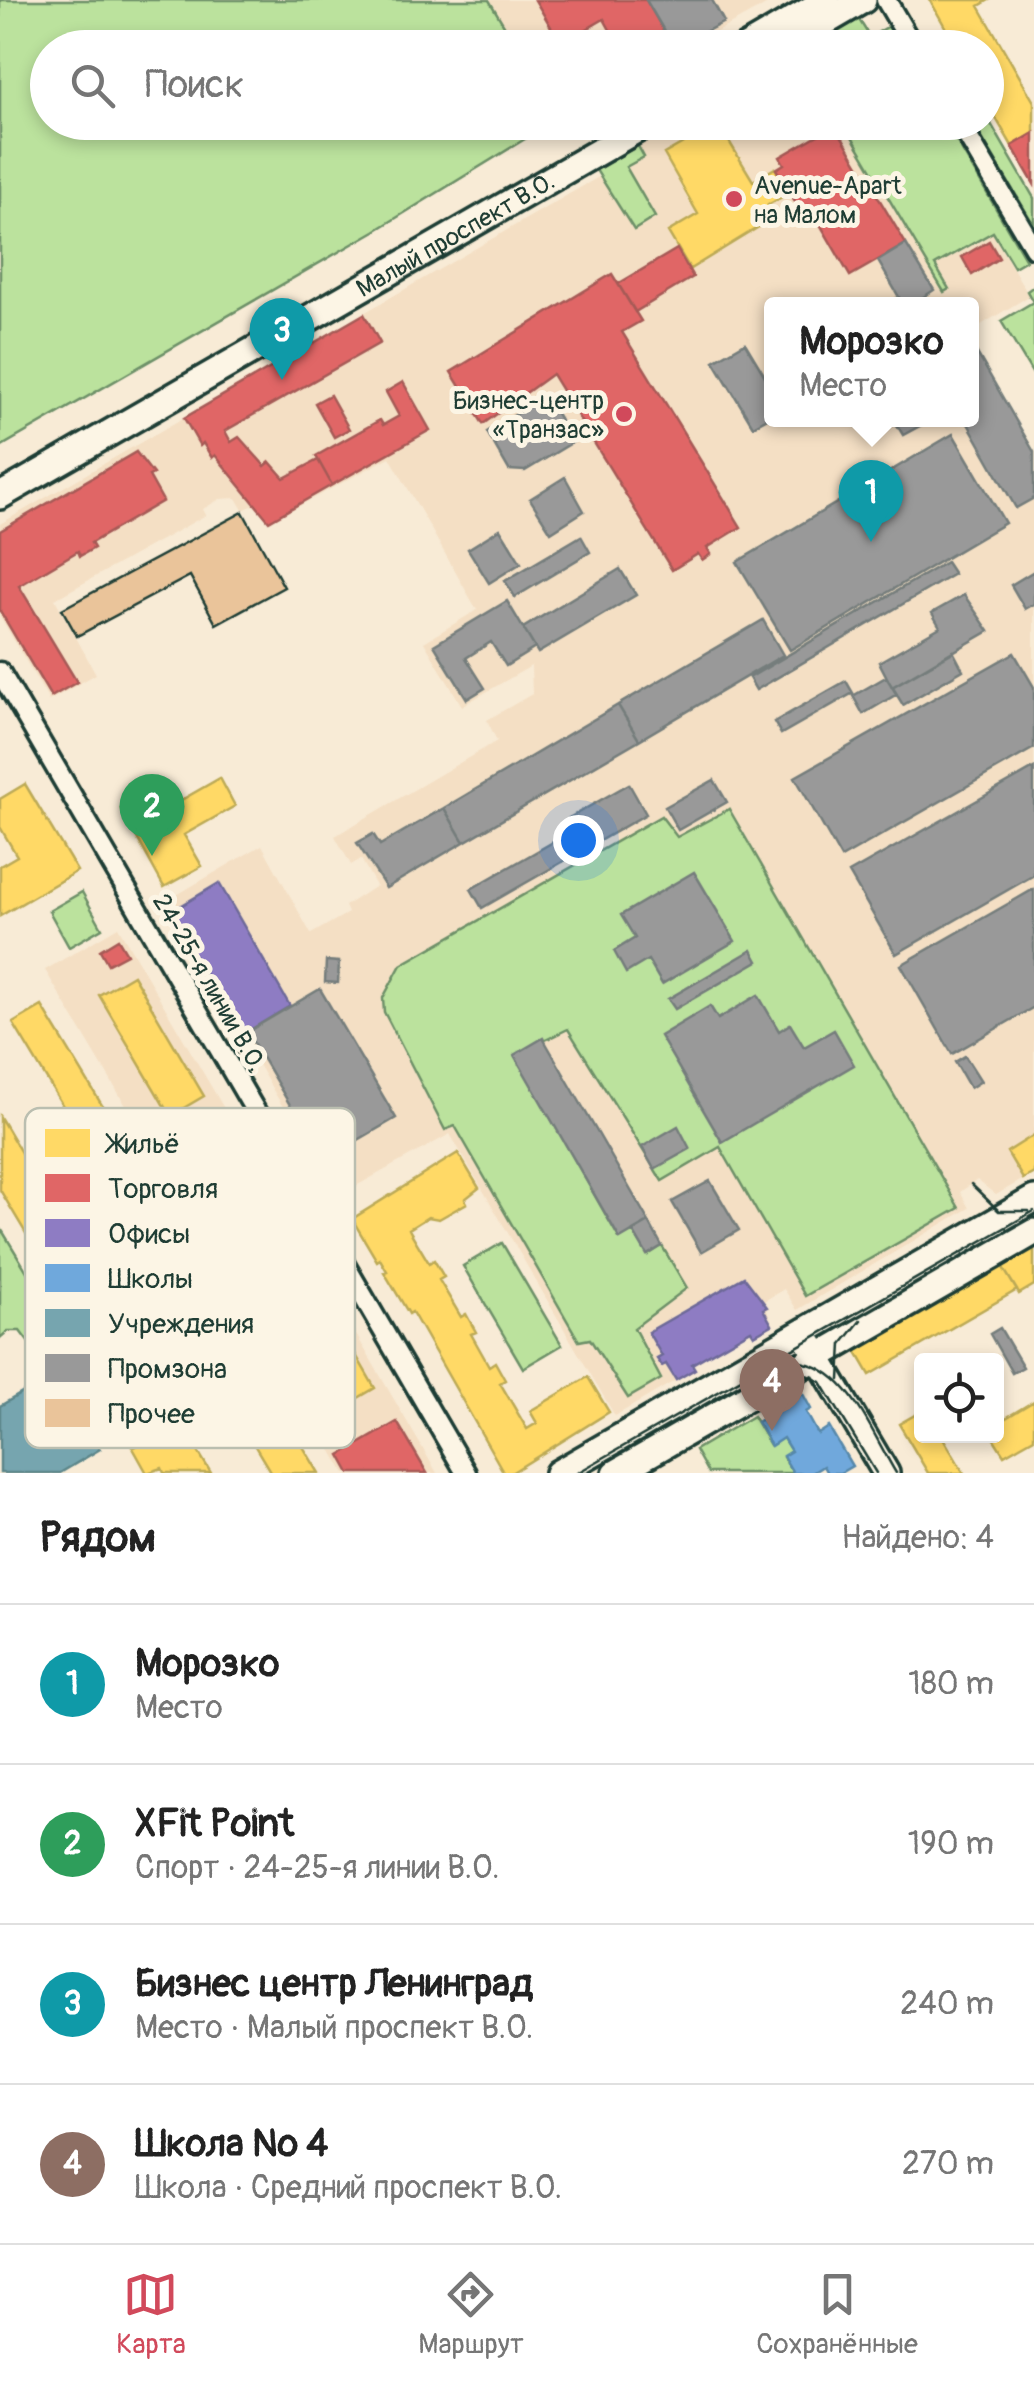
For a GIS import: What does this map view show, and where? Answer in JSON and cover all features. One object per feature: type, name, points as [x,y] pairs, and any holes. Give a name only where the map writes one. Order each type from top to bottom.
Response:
[{"type":"main road","points":[[776,30],[828,0]]},
{"type":"main road","points":[[811,30],[863,0]]},
{"type":"main road","name":"Малый проспект В.О.","points":[[0,476],[588,140]]},
{"type":"main road","name":"Малый проспект В.О.","points":[[0,496],[619,140]]},
{"type":"main road","points":[[558,1473],[1034,1199]]},
{"type":"main road","points":[[616,1473],[1034,1232]]},
{"type":"main road","points":[[802,1332],[886,1473]]},
{"type":"street","points":[[886,0],[904,30]]},
{"type":"street","points":[[970,140],[1034,248]]},
{"type":"street","name":"24-25-я линии В.О.","points":[[0,672],[254,1108]]},
{"type":"street","name":"24-25-я линии В.О.","points":[[355,1282],[466,1473]]},
{"type":"shaded area","points":[[489,0],[775,0],[720,30],[507,30]]},
{"type":"shaded area","points":[[644,140],[939,140],[1029,296],[979,326],[979,297],[764,297],[764,427],[979,427],[979,356],[1034,452],[1034,1173],[996,1195],[977,1180],[960,1192],[969,1208],[797,1310],[784,1289],[764,1301],[772,1325],[754,1335],[750,1331],[693,1364],[695,1369],[615,1416],[450,1134],[355,1186],[355,1108],[284,1108],[163,903],[262,845],[311,934],[348,913],[345,906],[376,886],[361,859],[351,865],[335,836],[497,741],[487,720],[532,694],[531,666],[462,706],[424,642],[477,610],[390,457],[269,522],[256,504],[243,510],[236,498],[220,499],[203,509],[206,515],[55,599],[96,674],[49,701],[0,616],[0,524],[602,175],[598,166]]},
{"type":"shaded area","points":[[118,927],[224,1108],[127,1108],[45,970]]},
{"type":"shaded area","points":[[355,1333],[437,1473],[345,1473],[330,1448],[355,1448]]},
{"type":"green space","points":[[0,0],[489,0],[507,30],[30,30],[30,140],[523,140],[375,231],[0,447]]},
{"type":"green space","points":[[858,18],[866,30],[837,30]]},
{"type":"green space","points":[[854,140],[956,140],[1026,260],[1014,267],[993,232],[935,265],[949,289],[944,292]]},
{"type":"green space","points":[[983,140],[1000,140],[1034,198],[1034,225]]},
{"type":"green space","points":[[638,146],[644,157],[626,167],[655,217],[634,230],[596,170]]},
{"type":"green space","points":[[1034,286],[1034,376],[1001,321],[1033,302],[1027,291]]},
{"type":"green space","points":[[729,809],[959,1208],[805,1296],[720,1147],[662,1181],[568,1029],[515,1055],[619,1238],[633,1231],[648,1255],[662,1246],[687,1288],[634,1328],[661,1379],[628,1398],[590,1339],[579,1341],[455,1126],[445,1130],[384,1012],[383,998],[401,965],[661,816],[677,837]]},
{"type":"green space","points":[[82,892],[102,928],[69,947],[49,911]]},
{"type":"green space","points":[[0,1227],[25,1268],[25,1338],[20,1331],[8,1331],[0,1338]]},
{"type":"green space","points":[[502,1243],[562,1345],[523,1368],[463,1266]]},
{"type":"green space","points":[[753,1416],[770,1445],[783,1438],[791,1451],[783,1457],[793,1473],[708,1473],[695,1450]]},
{"type":"building: Жильё","points":[[930,0],[989,0],[979,6],[993,30],[947,30]]},
{"type":"building: Жильё","points":[[1004,50],[1034,102],[1034,133],[1012,146],[1004,132]]},
{"type":"building: Жильё","name":"Аvenue-Apart на Малом","points":[[688,140],[728,140],[753,181],[775,168],[789,193],[768,205],[775,217],[690,269],[668,232],[698,214],[664,154]]},
{"type":"building: Жильё","points":[[220,778],[235,806],[184,835],[202,866],[164,887],[121,809],[158,788],[169,807]]},
{"type":"building: Жильё","points":[[25,784],[77,871],[0,916],[0,866],[17,856],[0,827],[0,799]]},
{"type":"building: Жильё","points":[[133,975],[204,1096],[184,1108],[165,1108],[99,995]]},
{"type":"building: Жильё","points":[[42,1006],[104,1108],[64,1108],[13,1023]]},
{"type":"building: Жильё","points":[[0,1117],[25,1159],[25,1232],[0,1190]]},
{"type":"building: Жильё","points":[[1034,1135],[1034,1173],[1023,1179],[1007,1152]]},
{"type":"building: Жильё","points":[[458,1153],[479,1188],[465,1199],[467,1203],[439,1219],[428,1217],[409,1229],[411,1233],[429,1263],[434,1260],[444,1277],[439,1280],[461,1317],[466,1314],[476,1332],[471,1334],[489,1366],[495,1362],[505,1380],[500,1383],[527,1429],[537,1423],[530,1411],[588,1377],[609,1412],[511,1473],[504,1473],[412,1312],[409,1314],[380,1259],[377,1261],[355,1224],[355,1217]]},
{"type":"building: Жильё","points":[[1034,1247],[1034,1285],[1019,1294],[1002,1266]]},
{"type":"building: Жильё","points":[[1002,1266],[1017,1290],[870,1375],[856,1351]]},
{"type":"building: Жильё","points":[[355,1353],[375,1388],[355,1400]]},
{"type":"building: Жильё","points":[[1034,1401],[1034,1438],[1004,1455],[996,1443],[1004,1443],[1004,1419]]},
{"type":"building: Жильё","points":[[914,1416],[914,1443],[946,1443],[964,1473],[928,1473],[899,1424]]},
{"type":"building: Жильё","points":[[133,1448],[196,1448],[211,1473],[164,1473],[162,1468],[147,1473]]},
{"type":"building: Жильё","points":[[256,1448],[304,1448],[319,1473],[271,1473]]},
{"type":"building: Торговля","points":[[535,0],[646,0],[664,30],[610,30],[604,19],[585,30],[553,30]]},
{"type":"building: Торговля","points":[[1034,133],[1034,184],[1012,146]]},
{"type":"building: Торговля","points":[[809,140],[844,140],[906,244],[850,276],[809,205],[800,210],[776,169],[784,164],[780,157]]},
{"type":"building: Торговля","points":[[989,241],[999,258],[972,275],[962,257]]},
{"type":"building: Торговля","points":[[677,249],[693,277],[635,312],[618,284]]},
{"type":"building: Торговля","name":"Бизнес-центр «Транзас»","points":[[612,274],[641,321],[622,332],[741,527],[707,548],[711,554],[702,560],[698,554],[672,570],[552,374],[483,424],[451,372]]},
{"type":"building: Торговля","points":[[364,314],[380,343],[225,431],[231,442],[239,437],[265,466],[270,462],[284,478],[318,460],[332,485],[269,521],[215,455],[212,458],[203,443],[200,446],[184,418]]},
{"type":"building: Торговля","points":[[403,382],[430,430],[332,485],[316,456],[380,420],[383,425],[399,416],[386,392]]},
{"type":"building: Торговля","points":[[330,395],[349,429],[334,437],[315,403]]},
{"type":"building: Торговля","points":[[136,452],[153,474],[149,476],[163,501],[91,543],[94,548],[80,556],[78,551],[19,586],[77,682],[51,697],[0,611],[0,531]]},
{"type":"building: Торговля","points":[[118,939],[127,954],[108,964],[100,950]]},
{"type":"building: Торговля","points":[[397,1422],[427,1473],[350,1473],[340,1455]]},
{"type":"building: Офисы","points":[[219,883],[290,1006],[242,1035],[169,913]]},
{"type":"building: Офисы","points":[[744,1277],[767,1307],[763,1309],[772,1325],[754,1335],[751,1330],[692,1364],[695,1369],[676,1380],[666,1364],[662,1366],[657,1359],[662,1356],[648,1332]]},
{"type":"building: Школы","points":[[803,1394],[811,1409],[806,1412],[818,1434],[829,1427],[852,1466],[840,1473],[827,1473],[823,1466],[812,1473],[793,1473],[783,1456],[791,1451],[783,1438],[771,1446],[757,1422]]},
{"type":"building: Учреждения","points":[[25,1391],[25,1448],[100,1449],[60,1473],[0,1473],[0,1406]]},
{"type":"building: Промзона","points":[[646,0],[712,0],[724,22],[709,30],[664,30]]},
{"type":"building: Промзона","points":[[906,244],[934,290],[924,297],[899,297],[878,261]]},
{"type":"building: Промзона","points":[[745,343],[764,375],[764,420],[753,426],[714,361]]},
{"type":"building: Промзона","points":[[979,356],[1034,452],[1034,498],[1016,508],[970,427],[979,427]]},
{"type":"building: Промзона","points":[[546,396],[573,442],[525,471],[509,470],[487,432]]},
{"type":"building: Промзона","points":[[898,427],[918,427],[903,435]]},
{"type":"building: Промзона","points":[[953,434],[1005,523],[790,650],[737,562]]},
{"type":"building: Промзона","points":[[565,477],[584,511],[551,532],[530,499]]},
{"type":"building: Промзона","points":[[500,529],[521,563],[489,583],[468,549]]},
{"type":"building: Промзона","points":[[581,536],[590,552],[515,597],[505,581]]},
{"type":"building: Промзона","points":[[946,562],[954,574],[756,690],[749,678]]},
{"type":"building: Промзона","points":[[620,569],[636,595],[538,653],[523,628]]},
{"type":"building: Промзона","points":[[1034,571],[1034,604],[1025,609],[1011,585]]},
{"type":"building: Промзона","points":[[964,595],[989,631],[892,687],[879,662],[940,627],[932,613]]},
{"type":"building: Промзона","points":[[507,601],[535,648],[506,666],[491,642],[466,658],[485,688],[467,699],[434,645]]},
{"type":"building: Промзона","points":[[763,620],[783,655],[639,740],[618,705]]},
{"type":"building: Промзона","points":[[953,651],[963,670],[903,705],[892,687]]},
{"type":"building: Промзона","points":[[1014,653],[1034,687],[1034,748],[841,858],[795,777]]},
{"type":"building: Промзона","points":[[886,677],[897,694],[863,714],[853,696]]},
{"type":"building: Промзона","points":[[846,681],[853,693],[781,734],[774,722]]},
{"type":"building: Промзона","points":[[618,705],[639,740],[464,842],[444,808]]},
{"type":"building: Промзона","points":[[1034,768],[1034,875],[896,954],[849,873]]},
{"type":"building: Промзона","points":[[714,780],[727,802],[678,830],[665,807]]},
{"type":"building: Промзона","points":[[629,784],[646,814],[587,848],[569,818]]},
{"type":"building: Промзона","points":[[444,808],[464,842],[386,888],[357,843],[373,834],[380,845]]},
{"type":"building: Промзона","points":[[574,830],[585,849],[482,908],[471,889]]},
{"type":"building: Промзона","points":[[694,872],[735,941],[662,984],[648,960],[626,973],[614,951],[635,938],[621,915]]},
{"type":"building: Промзона","points":[[1034,889],[1034,1007],[952,1054],[901,965]]},
{"type":"building: Промзона","points":[[752,950],[758,961],[675,1009],[668,999]]},
{"type":"building: Промзона","points":[[326,961],[339,962],[338,983],[325,982]]},
{"type":"building: Промзона","points":[[320,989],[396,1118],[355,1142],[355,1108],[292,1108],[247,1032]]},
{"type":"building: Промзона","points":[[758,995],[779,1031],[790,1024],[804,1047],[834,1030],[854,1065],[722,1142],[660,1036],[710,1006],[718,1019]]},
{"type":"building: Промзона","points":[[543,1038],[649,1222],[620,1239],[514,1055]]},
{"type":"building: Промзона","points":[[965,1056],[981,1081],[970,1088],[955,1062]]},
{"type":"building: Промзона","points":[[678,1126],[690,1149],[654,1169],[642,1147]]},
{"type":"building: Промзона","points":[[710,1181],[739,1230],[701,1252],[672,1202]]},
{"type":"building: Промзона","points":[[649,1222],[662,1246],[647,1255],[633,1231]]},
{"type":"building: Промзона","points":[[1000,1328],[1023,1367],[1012,1373],[990,1334]]},
{"type":"building: Прочее","points":[[243,512],[284,587],[216,624],[190,576],[77,636],[62,609]]},
{"type":"tram line","points":[[971,1184],[999,1211],[1029,1211]]},
{"type":"tram line","points":[[577,1473],[1034,1211]]},
{"type":"tram line","points":[[840,1380],[842,1344],[861,1320]]},
{"type":"tram line","points":[[776,1362],[799,1362],[819,1368],[836,1380],[863,1414],[896,1473]]},
{"type":"tram line","points":[[800,1372],[821,1382],[876,1473]]},
{"type":"place","name":"Аvenue-Apart на Малом","points":[[734,199]]},
{"type":"place","name":"Бизнес центр Ленинград","points":[[282,380]]},
{"type":"place","name":"Бизнес-центр «Транзас»","points":[[624,414]]},
{"type":"place","name":"Морозко","points":[[871,542]]},
{"type":"place","name":"XFit Point","points":[[152,856]]},
{"type":"place","name":"Школа № 4","points":[[772,1431]]}]
